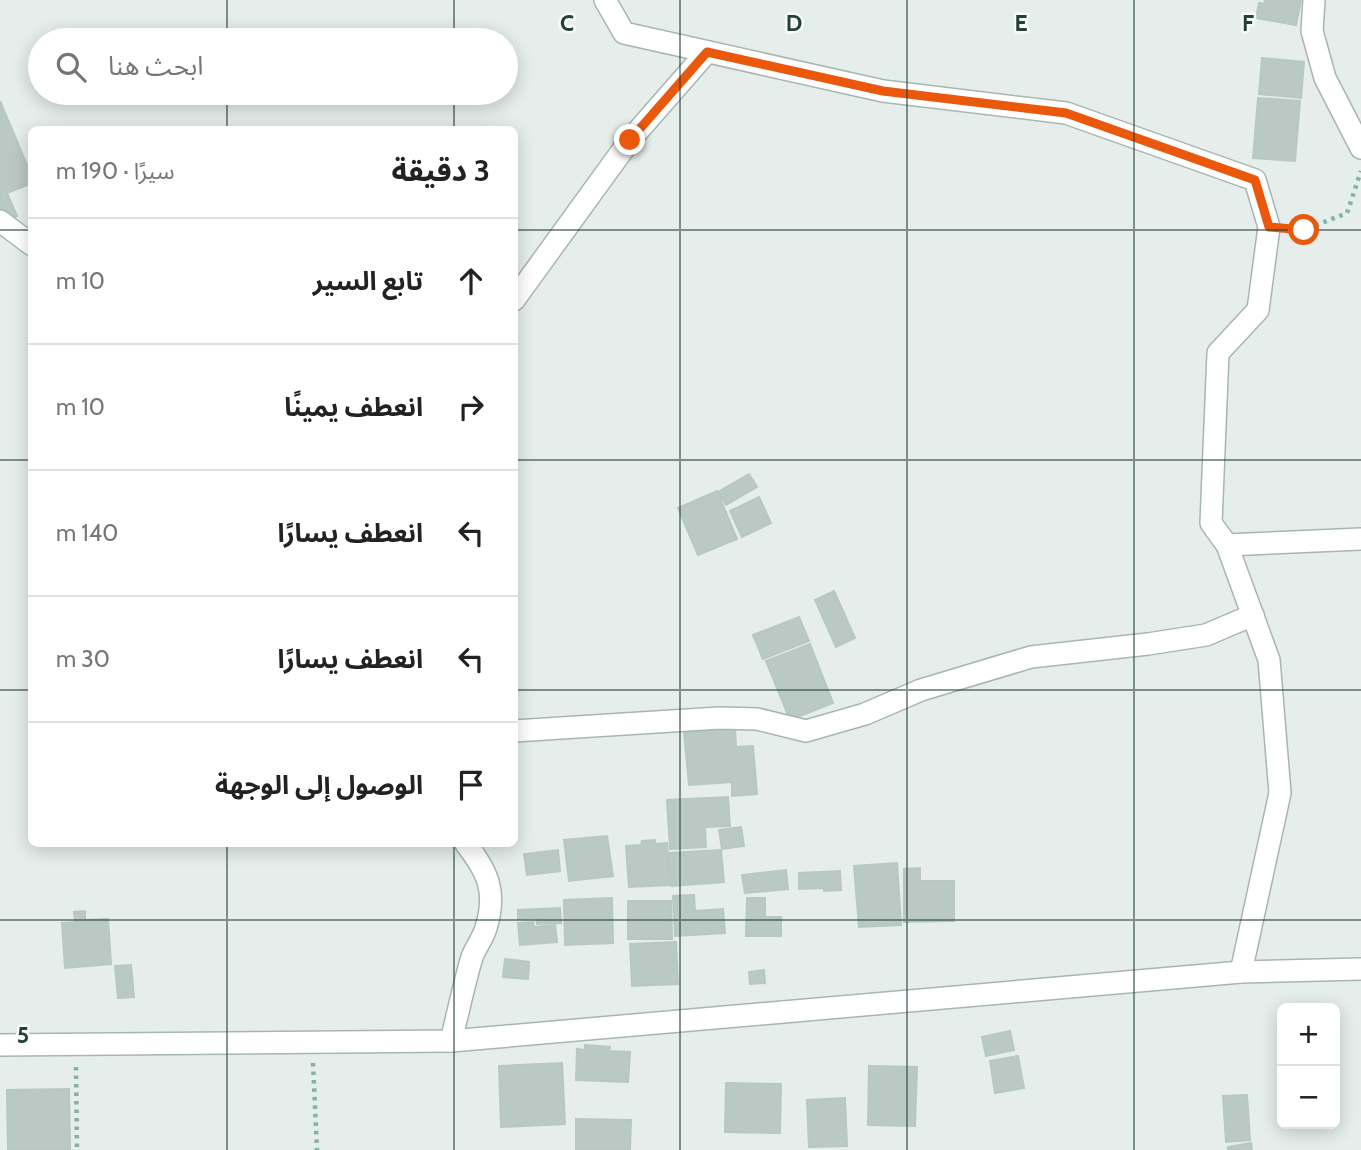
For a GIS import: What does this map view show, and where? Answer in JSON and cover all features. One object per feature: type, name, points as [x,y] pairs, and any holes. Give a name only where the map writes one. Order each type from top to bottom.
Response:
[{"type":"street","points":[[605,0],[624,33],[883,91],[1066,113],[1255,180],[1269,227],[1258,310],[1218,354],[1211,523],[1227,545],[1269,660],[1280,793],[1241,972]]},
{"type":"street","points":[[1314,0],[1312,31],[1325,78],[1361,148]]},
{"type":"street","points":[[518,294],[630,140],[707,52]]},
{"type":"street","points":[[0,221],[28,242]]},
{"type":"street","points":[[1227,545],[1361,539]]},
{"type":"street","points":[[518,731],[719,718],[757,719],[806,731],[865,713],[921,690],[1031,657],[1206,635],[1253,615]]},
{"type":"street","points":[[451,1041],[473,955],[486,930],[490,911],[491,885],[468,847]]},
{"type":"street","points":[[0,1045],[451,1041],[1241,972],[1361,969]]},
{"type":"path","points":[[1269,227],[1304,230],[1347,213],[1361,170]]},
{"type":"path","points":[[313,1043],[317,1150]]},
{"type":"path","points":[[76,1045],[77,1150]]},
{"type":"building","points":[[1265,0],[1301,0],[1296,25],[1256,18],[1259,3],[1264,4]]},
{"type":"building","points":[[1262,58],[1304,62],[1301,98],[1259,94]]},
{"type":"building","points":[[1258,98],[1300,101],[1295,161],[1253,158]]},
{"type":"building","points":[[0,101],[28,168],[28,185],[7,193],[17,216],[6,220],[0,206]]},
{"type":"building","points":[[749,474],[757,487],[726,505],[718,492]]},
{"type":"building","points":[[717,491],[737,539],[698,555],[678,508]]},
{"type":"building","points":[[759,497],[771,523],[742,537],[730,511]]},
{"type":"building","points":[[834,591],[855,638],[836,647],[815,600]]},
{"type":"building","points":[[799,617],[809,641],[763,659],[753,635]]},
{"type":"building","points":[[810,644],[833,703],[790,720],[766,661]]},
{"type":"building","points":[[735,728],[736,747],[753,746],[757,794],[732,796],[732,782],[689,785],[684,732]]},
{"type":"building","points":[[728,797],[730,826],[705,827],[706,847],[670,849],[667,800]]},
{"type":"building","points":[[741,827],[744,846],[722,849],[719,830]]},
{"type":"building","points":[[607,836],[613,876],[569,881],[564,840]]},
{"type":"building","points":[[655,840],[655,844],[667,843],[670,885],[629,887],[626,846]]},
{"type":"building","points":[[558,850],[560,871],[527,875],[524,854]]},
{"type":"building","points":[[721,850],[724,882],[671,886],[669,853]]},
{"type":"building","points":[[897,863],[901,925],[859,927],[854,866]]},
{"type":"building","points":[[920,868],[920,881],[954,881],[954,921],[904,922],[904,869]]},
{"type":"building","points":[[786,870],[788,889],[745,893],[742,875]]},
{"type":"building","points":[[840,871],[841,890],[799,889],[799,873]]},
{"type":"building","points":[[694,895],[695,911],[723,909],[725,933],[675,936],[673,896]]},
{"type":"building","points":[[612,898],[613,943],[565,945],[564,900]]},
{"type":"building","points":[[747,898],[765,898],[765,917],[781,917],[781,936],[746,936]]},
{"type":"building","points":[[628,901],[671,901],[672,939],[628,939]]},
{"type":"building","points":[[560,908],[561,923],[537,924],[536,918],[518,919],[518,910]]},
{"type":"building","points":[[85,911],[85,920],[108,919],[111,964],[65,968],[62,923],[75,922],[74,912]]},
{"type":"building","points":[[533,922],[534,927],[555,925],[557,942],[520,945],[518,923]]},
{"type":"building","points":[[676,942],[678,984],[632,986],[630,944]]},
{"type":"building","points":[[505,959],[529,962],[528,979],[503,977]]},
{"type":"building","points":[[131,965],[134,997],[118,998],[115,966]]},
{"type":"building","points":[[764,970],[765,983],[750,984],[749,972]]},
{"type":"building","points":[[1010,1031],[1014,1050],[986,1056],[982,1037]]},
{"type":"building","points":[[585,1045],[610,1047],[609,1051],[630,1052],[628,1082],[576,1080],[577,1049],[585,1050]]},
{"type":"building","points":[[1018,1056],[1024,1088],[995,1093],[990,1061]]},
{"type":"building","points":[[562,1063],[565,1124],[501,1127],[499,1066]]},
{"type":"building","points":[[869,1066],[917,1067],[915,1126],[868,1125]]},
{"type":"building","points":[[726,1083],[781,1084],[780,1133],[725,1132]]},
{"type":"building","points":[[69,1089],[70,1150],[8,1150],[7,1090]]},
{"type":"building","points":[[1247,1095],[1250,1140],[1226,1142],[1223,1096]]},
{"type":"building","points":[[845,1098],[847,1146],[809,1147],[807,1100]]},
{"type":"building","points":[[576,1119],[631,1120],[630,1150],[576,1150]]},
{"type":"building","points":[[1251,1143],[1252,1150],[1228,1150],[1228,1147]]},
{"type":"route","points":[[630,140],[707,52],[883,91],[1066,113],[1255,180],[1269,227],[1304,230]]}]
